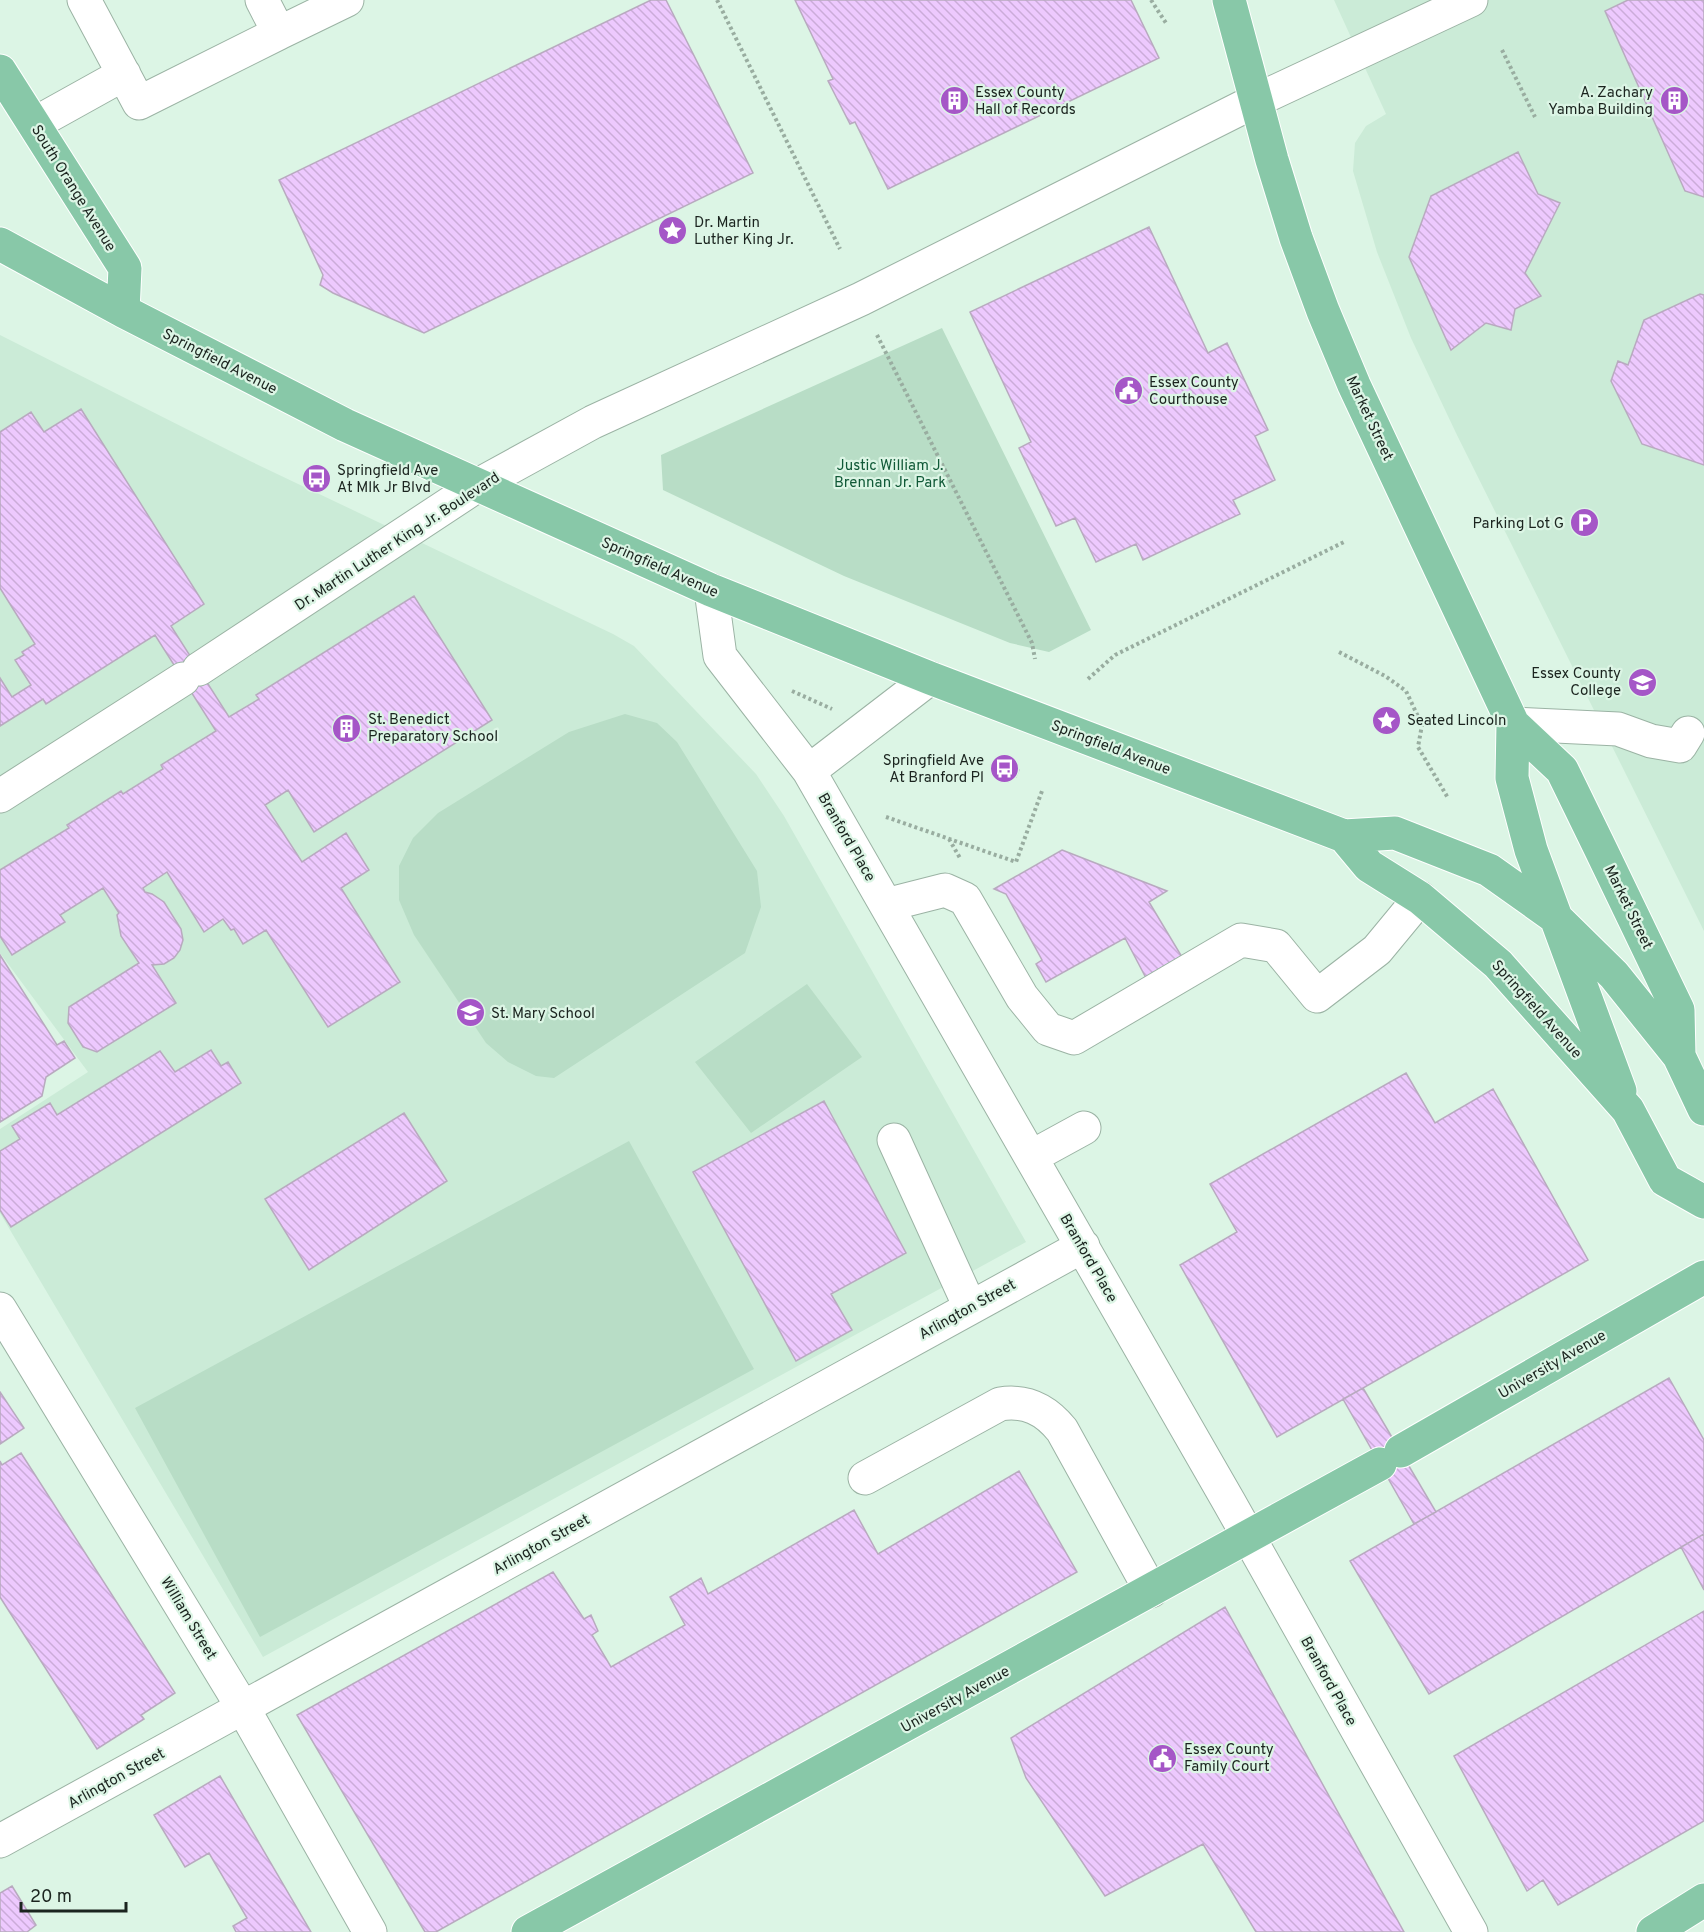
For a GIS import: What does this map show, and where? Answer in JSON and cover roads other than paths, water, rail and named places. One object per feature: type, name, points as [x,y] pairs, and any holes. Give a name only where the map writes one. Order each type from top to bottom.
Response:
[{"type":"main road","name":"Market Street","points":[[1229,0],[1255,101],[1296,238],[1359,396],[1513,724],[1562,770],[1678,1010],[1679,1056],[1704,1109]]},
{"type":"main road","name":"South Orange Avenue","points":[[0,71],[125,268],[123,311]]},
{"type":"main road","name":"Springfield Avenue","points":[[0,244],[123,311],[345,425],[711,590],[930,678],[1344,836],[1395,833],[1489,870],[1555,917],[1614,975],[1679,1056]]},
{"type":"main road","name":"Market Street","points":[[1513,724],[1512,778],[1531,850],[1628,1110]]},
{"type":"main road","name":"Springfield Avenue","points":[[1344,836],[1369,866],[1420,898],[1498,964],[1628,1110],[1665,1180],[1704,1202]]},
{"type":"main road","name":"University Avenue","points":[[528,1932],[1390,1458],[1704,1277]]},
{"type":"main road","points":[[1653,1932],[1704,1900]]},
{"type":"street","points":[[262,0],[279,33]]},
{"type":"street","points":[[92,2],[123,74],[139,104],[347,0]]},
{"type":"street","points":[[1255,101],[1471,0]]},
{"type":"street","points":[[34,124],[123,74]]},
{"type":"street","name":"Dr. Martin Luther King Jr. Boulevard","points":[[0,796],[191,674],[478,485],[593,422],[861,299],[1255,101]]},
{"type":"street","name":"Branford Place","points":[[711,590],[720,656],[809,771],[1083,1246],[1471,1932]]},
{"type":"street","points":[[809,771],[930,678]]},
{"type":"street","points":[[1513,724],[1618,729],[1651,741],[1680,746],[1688,733]]},
{"type":"street","points":[[886,905],[945,890],[965,899],[1022,997],[1048,1029],[1074,1038],[1241,940],[1276,946],[1317,996],[1377,951],[1420,898]]},
{"type":"street","points":[[1031,1157],[1084,1128]]},
{"type":"street","points":[[894,1140],[970,1307]]},
{"type":"street","name":"Arlington Street","points":[[0,1840],[1083,1246]]},
{"type":"street","name":"William Street","points":[[0,1309],[243,1708],[370,1932]]},
{"type":"street","points":[[865,1478],[1000,1404],[1013,1402],[1040,1409],[1053,1418],[1062,1430],[1151,1591]]},
{"type":"place","name":"Essex County Hall of Records","points":[[954,101]]},
{"type":"place","name":"A. Zachary Yamba Building","points":[[1674,101]]},
{"type":"place","name":"Dr. Martin Luther King Jr.","points":[[673,231]]},
{"type":"place","name":"Essex County Courthouse","points":[[1128,391]]},
{"type":"place","name":"Springfield Ave At Mlk Jr Blvd","points":[[316,479]]},
{"type":"place","name":"Parking Lot G","points":[[1585,523]]},
{"type":"place","name":"Essex County College","points":[[1642,682]]},
{"type":"place","name":"Seated Lincoln","points":[[1386,720]]},
{"type":"place","name":"St. Benedict Preparatory School","points":[[347,728]]},
{"type":"place","name":"Springfield Ave At Branford Pl","points":[[1005,769]]},
{"type":"place","name":"St. Mary School","points":[[470,1013]]},
{"type":"place","name":"Essex County Family Court","points":[[1163,1758]]},
{"type":"park label","name":"Justic William J. Brennan Jr. Park","points":[[890,474]]}]
